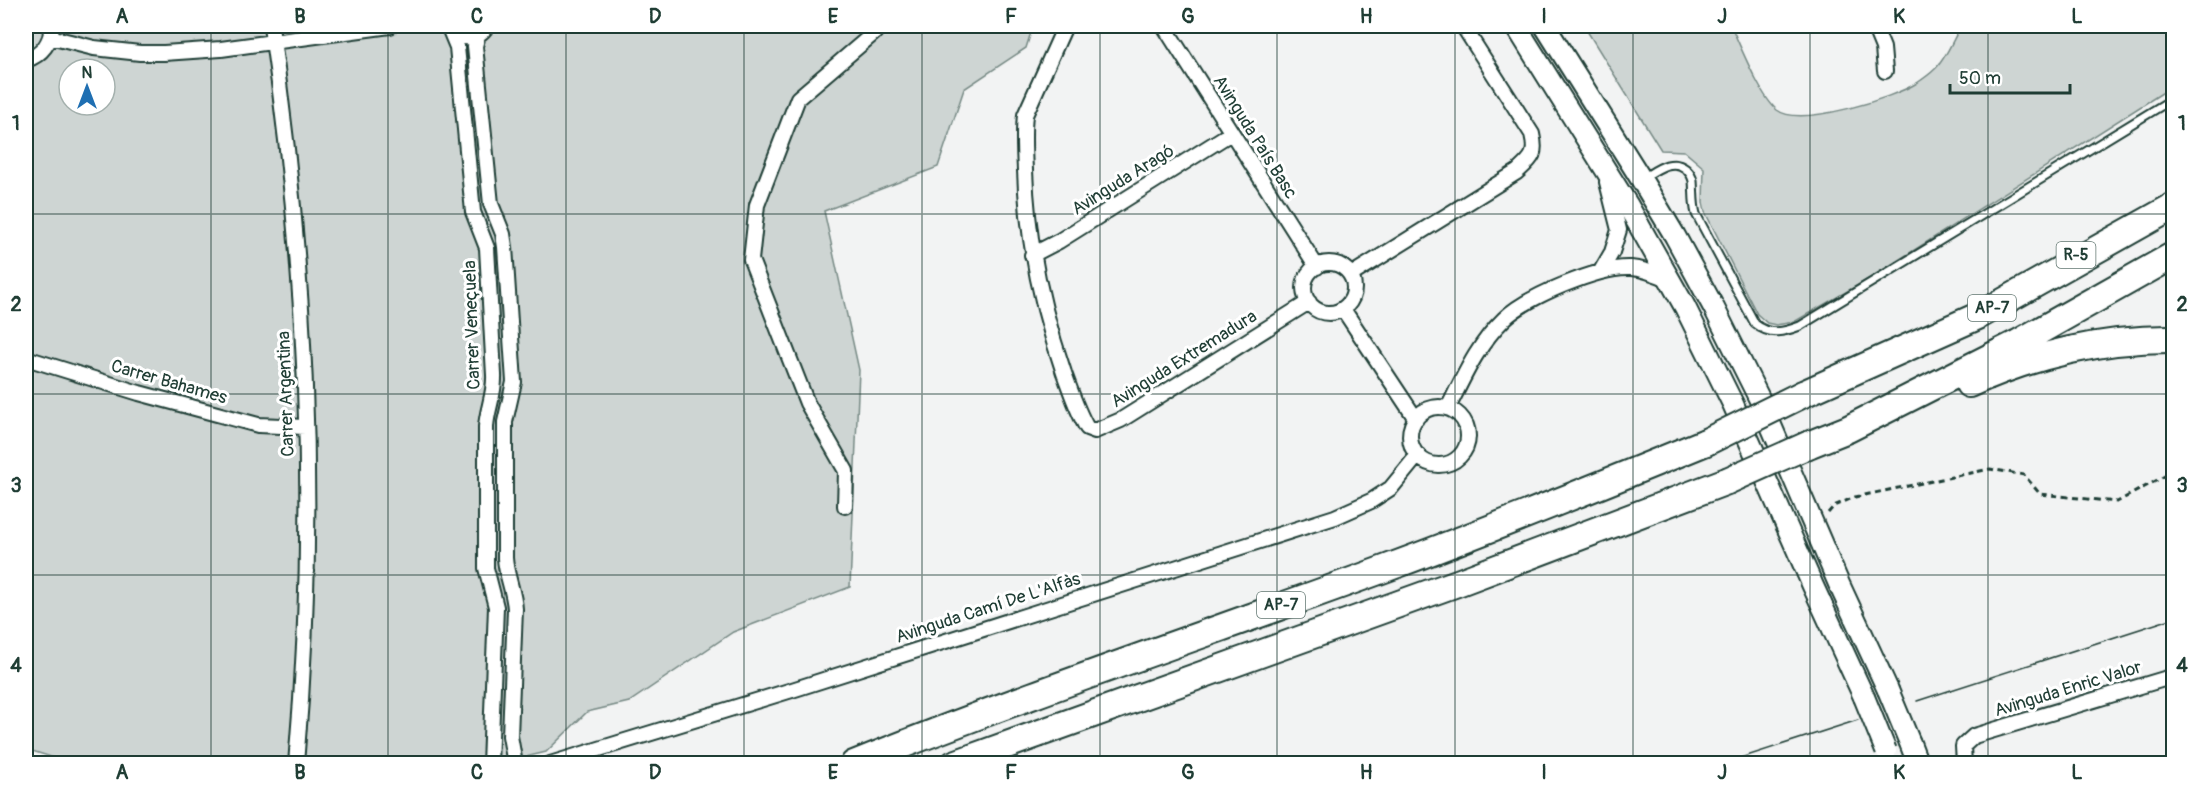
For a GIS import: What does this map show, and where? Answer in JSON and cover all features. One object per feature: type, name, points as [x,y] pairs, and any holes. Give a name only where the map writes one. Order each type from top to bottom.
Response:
[{"type":"highway","name":"R-5","points":[[1978,316],[2174,194]]},
{"type":"highway","name":"AP-7","points":[[854,764],[1147,653],[1388,568],[1560,502],[1707,442],[1803,394],[1978,316],[2174,206]]},
{"type":"highway","name":"AP-7","points":[[954,764],[1460,582],[1727,481],[1848,429],[2018,343],[2174,255]]},
{"type":"highway","points":[[1848,429],[1919,407],[1987,376],[2066,352],[2111,343],[2174,339]]},
{"type":"main road","points":[[1516,26],[1600,160],[1670,280],[1733,404],[1889,757]]},
{"type":"main road","points":[[1545,26],[1641,179],[1694,271],[1745,369],[1775,433],[1839,585],[1888,690],[1918,764]]},
{"type":"street","name":"Carrer Argentina","points":[[271,26],[288,148],[304,345],[308,510],[296,764]]},
{"type":"street","points":[[26,60],[39,54],[47,45],[51,31],[85,47],[140,53],[190,52],[390,26]]},
{"type":"street","points":[[845,506],[846,471],[807,403],[751,260],[757,204],[798,98],[880,26]]},
{"type":"street","points":[[1032,255],[1026,197],[1024,127],[1029,105],[1065,26]]},
{"type":"street","name":"Avinguda País Basc","points":[[1164,26],[1317,267]]},
{"type":"street","points":[[1351,275],[1517,172],[1532,158],[1535,146],[1532,134],[1463,26]]},
{"type":"street","points":[[1874,26],[1883,48],[1885,71]]},
{"type":"street","points":[[448,28],[457,36],[464,38],[483,30]]},
{"type":"street","name":"Carrer Veneçuela","points":[[448,28],[457,47],[473,212],[487,248],[494,388],[486,427],[486,568],[496,607],[489,764]]},
{"type":"street","name":"Carrer Veneçuela","points":[[483,30],[475,46],[491,204],[503,234],[505,247],[514,368],[513,395],[505,422],[505,558],[515,609],[510,736],[515,764]]},
{"type":"street","name":"Avinguda Aragó","points":[[1032,255],[1059,241],[1232,133]]},
{"type":"street","points":[[1600,160],[1619,230],[1612,252],[1601,271]]},
{"type":"street","name":"Avinguda Extremadura","points":[[1032,255],[1050,331],[1080,416],[1087,428],[1095,431],[1106,428],[1309,302]]},
{"type":"street","points":[[1326,263],[1335,264],[1351,275],[1354,295],[1343,309],[1337,312],[1320,312],[1309,302],[1304,285],[1307,277],[1317,267],[1326,263]]},
{"type":"street","points":[[1448,408],[1475,354],[1505,317],[1548,291],[1601,271],[1630,268],[1651,271],[1670,280]]},
{"type":"street","points":[[1343,309],[1416,419]]},
{"type":"street","name":"Carrer Bahames","points":[[26,358],[139,393],[258,425],[305,428]]},
{"type":"street","points":[[1429,408],[1448,408],[1457,413],[1467,429],[1466,447],[1453,461],[1444,465],[1434,465],[1418,455],[1412,447],[1411,429],[1416,419],[1429,408]]},
{"type":"street","name":"Avinguda Camí De L'Alfàs","points":[[550,764],[792,690],[1335,517],[1371,501],[1391,488],[1418,455]]},
{"type":"street","name":"Avinguda Enric Valor","points":[[1964,764],[1963,746],[1974,736],[2174,676]]},
{"type":"lane","points":[[1641,179],[1665,165],[1677,164],[1688,171],[1693,182],[1696,214],[1755,324],[1766,331],[1782,332],[1800,326],[2174,98]]},
{"type":"path","points":[[1815,528],[1834,506],[1855,497],[1990,469],[2024,475],[2040,494],[2116,502],[2174,471]]},
{"type":"shaded area","points":[[26,26],[1033,26],[1026,48],[964,89],[938,167],[824,211],[859,370],[850,587],[733,632],[629,702],[587,712],[546,752],[497,764],[73,764],[26,749]]},
{"type":"shaded area","points":[[1584,26],[1731,26],[1764,94],[1777,110],[1789,115],[1847,109],[1888,96],[1917,83],[1939,65],[1961,26],[2173,26],[2173,86],[1870,278],[1794,322],[1776,325],[1767,323],[1757,314],[1705,212],[1704,168],[1684,151],[1661,150]]},
{"type":"tram line","points":[[1917,701],[2174,618]]},
{"type":"tram line","points":[[1722,764],[1858,720]]}]
